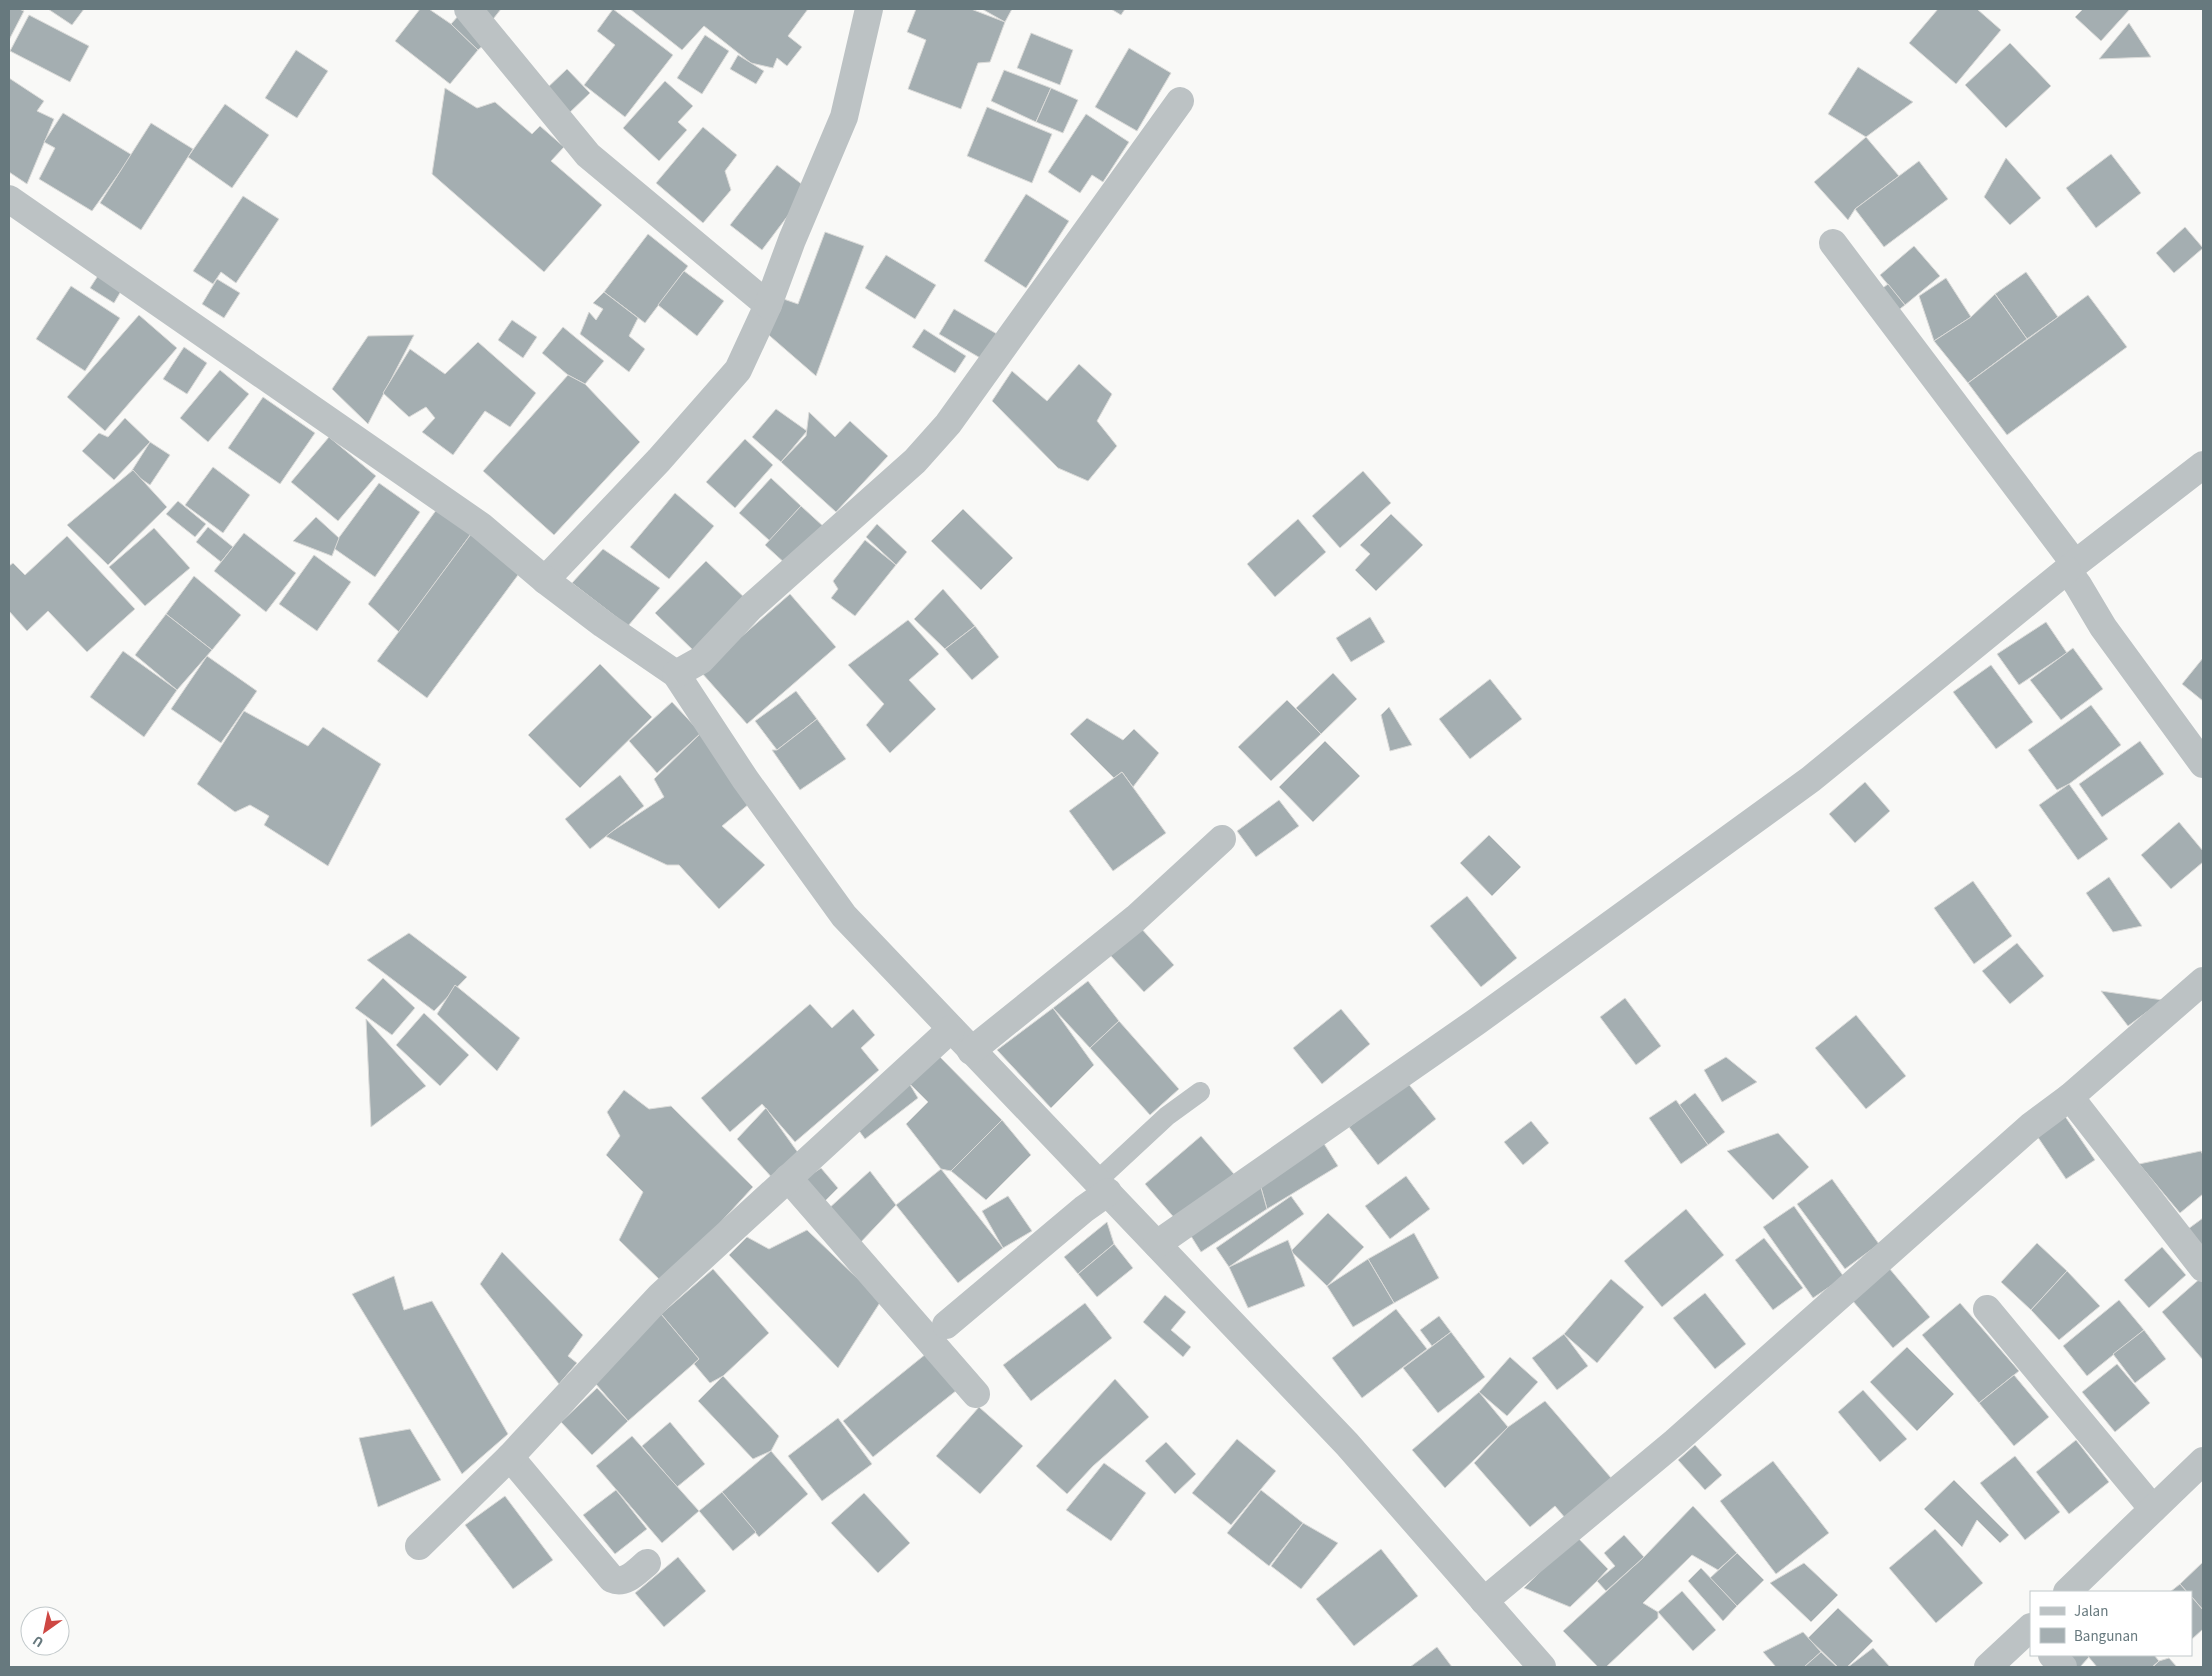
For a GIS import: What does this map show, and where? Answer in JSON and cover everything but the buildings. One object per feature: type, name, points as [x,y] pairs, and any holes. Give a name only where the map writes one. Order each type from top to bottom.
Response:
[{"type":"street","points":[[468,9],[588,155],[768,305]]},
{"type":"street","points":[[550,583],[738,370],[768,305],[792,240],[844,117],[869,9]]},
{"type":"street","points":[[676,674],[701,660],[751,607],[914,461],[948,424],[1180,101]]},
{"type":"street","points":[[9,200],[481,526],[603,624],[676,674],[745,779],[844,916],[1346,1444],[1542,1667]]},
{"type":"street","points":[[1833,243],[2071,567],[2078,585],[2103,627],[2203,764]]},
{"type":"street","points":[[1157,1244],[1476,1022],[1811,779],[2071,567],[2203,465]]},
{"type":"street","points":[[971,1051],[1136,918],[1222,839]]},
{"type":"street","points":[[1484,1601],[1675,1442],[2031,1126],[2070,1097],[2203,981]]},
{"type":"street","points":[[419,1546],[510,1457],[660,1296],[951,1029]]},
{"type":"street","points":[[2070,1097],[2203,1268]]},
{"type":"street","points":[[788,1178],[976,1394]]},
{"type":"street","points":[[946,1325],[1084,1209],[1102,1186]]},
{"type":"street","points":[[1987,1309],[2153,1509]]},
{"type":"street","points":[[510,1457],[612,1579],[618,1582],[625,1580],[647,1563]]},
{"type":"street","points":[[2068,1591],[2203,1463]]},
{"type":"street","points":[[1988,1667],[2030,1628]]},
{"type":"street","points":[[2053,1656],[2063,1667]]},
{"type":"lane","points":[[1102,1186],[1168,1116],[1200,1092]]}]
